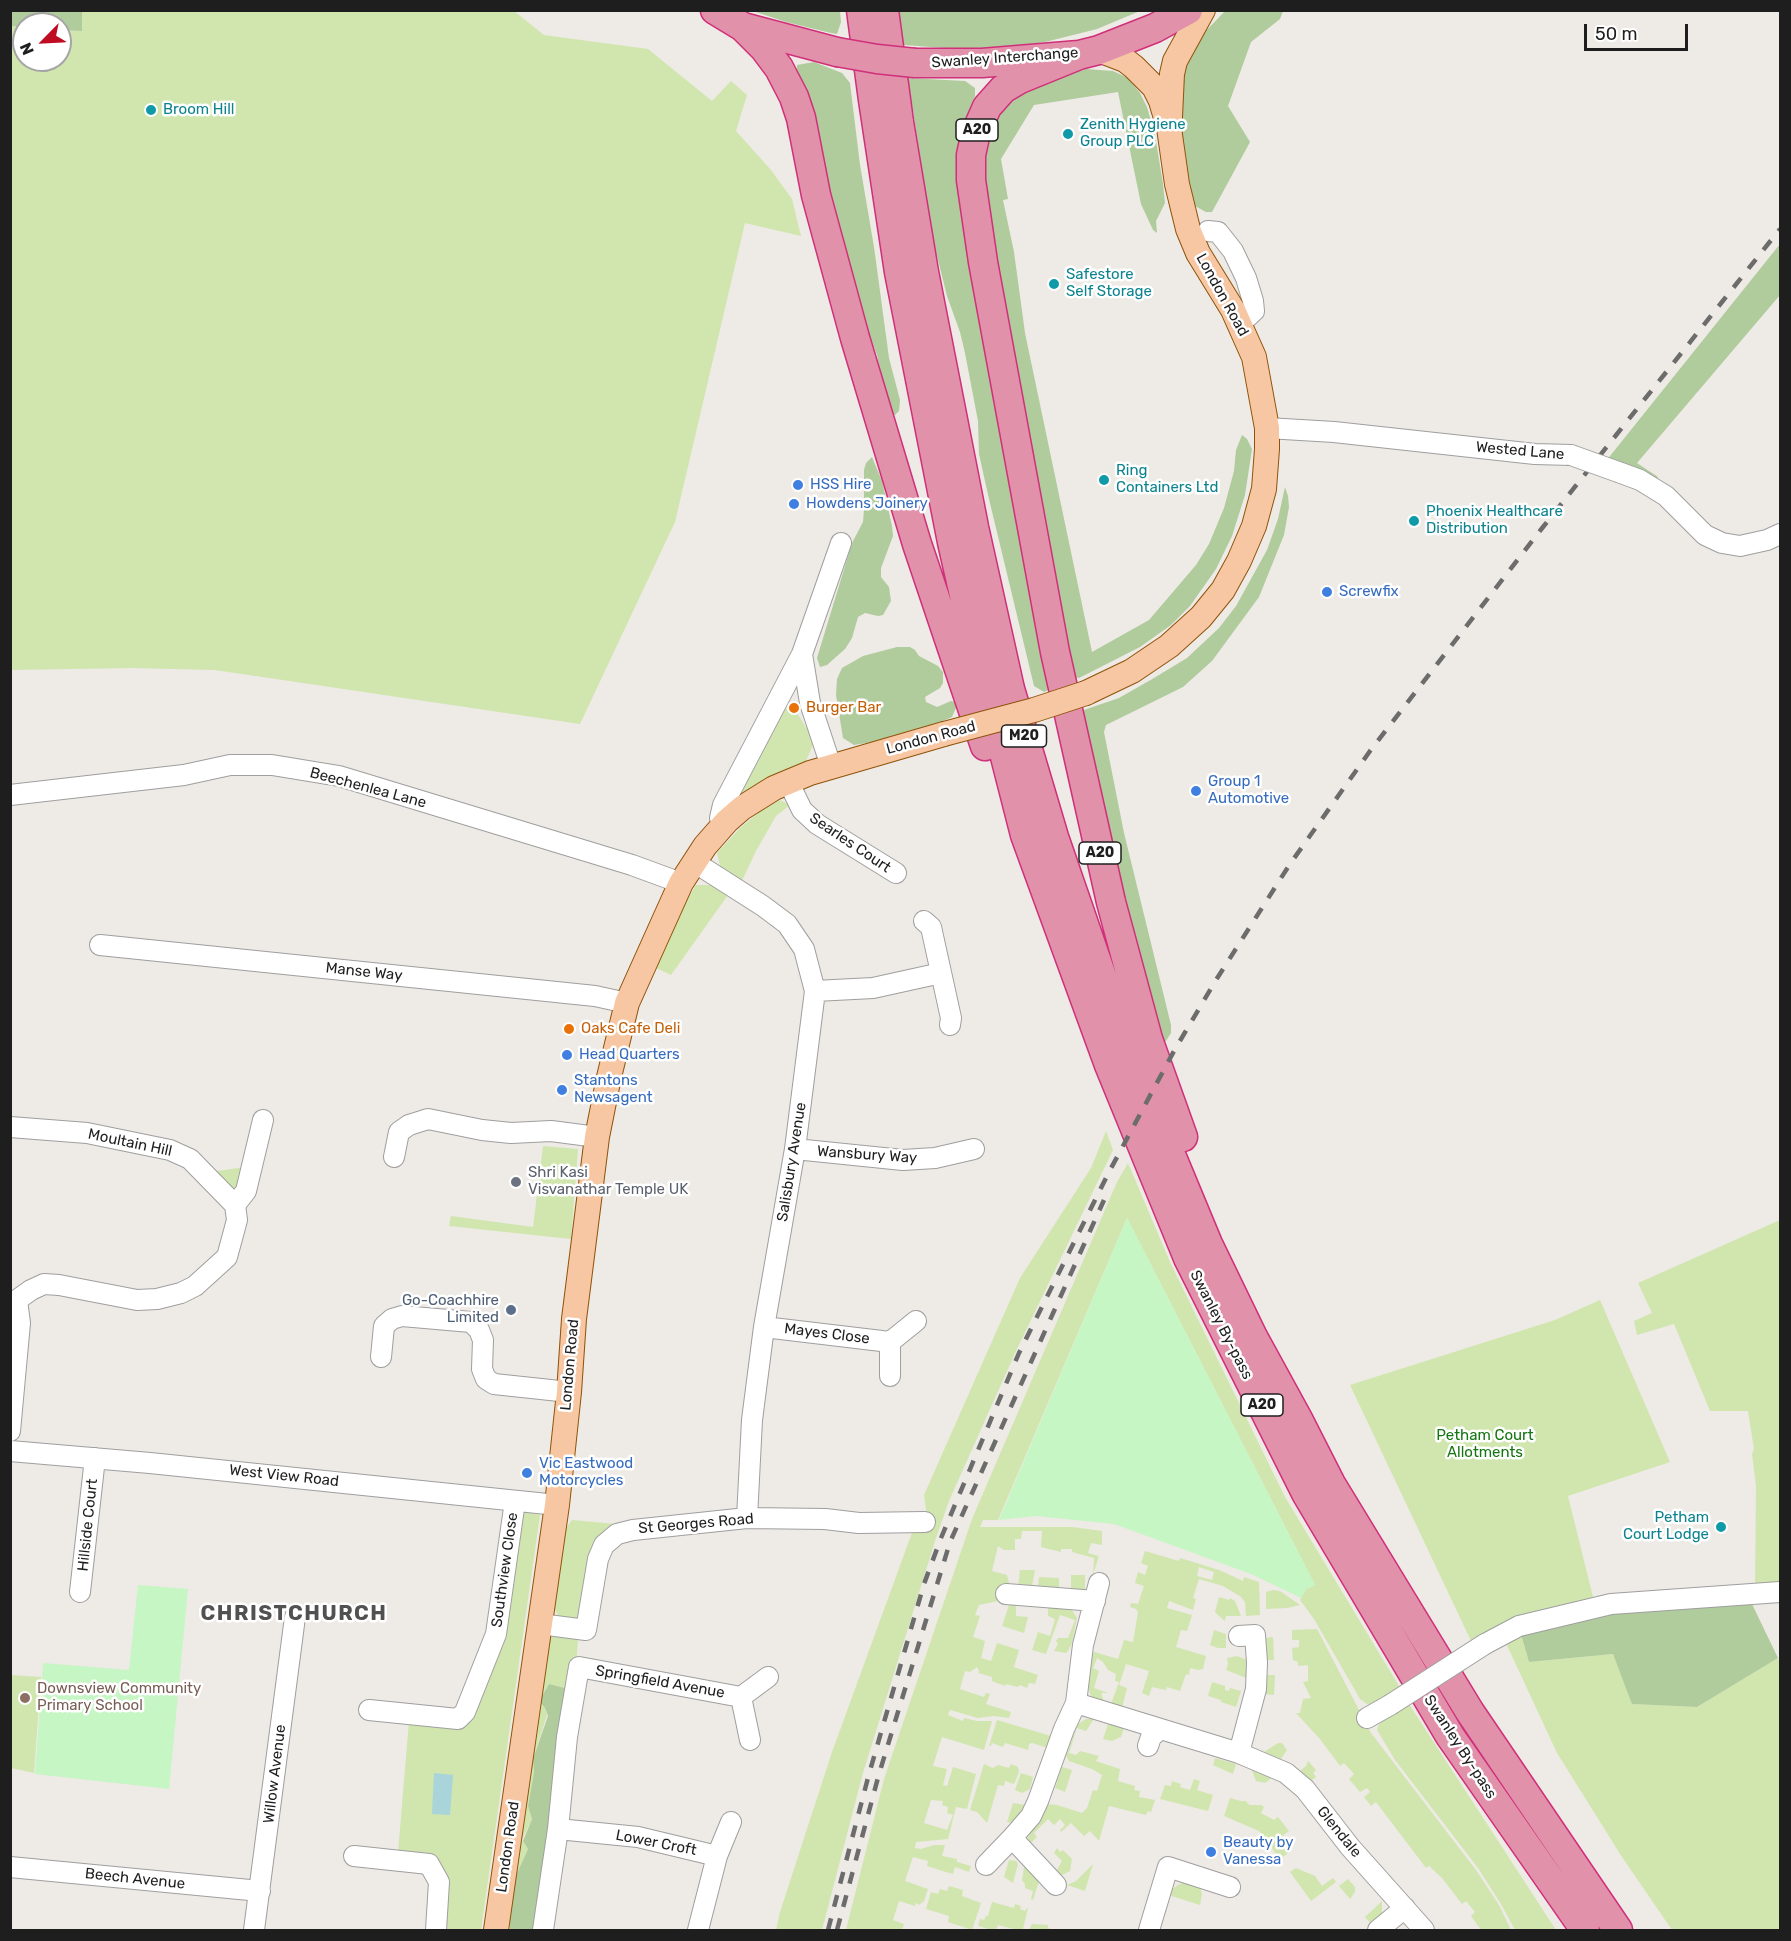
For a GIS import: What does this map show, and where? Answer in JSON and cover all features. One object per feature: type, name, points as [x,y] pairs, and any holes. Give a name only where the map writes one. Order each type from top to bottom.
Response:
[{"type":"highway","name":"Swanley Interchange","points":[[715,10],[743,27],[837,52],[915,63],[971,64],[1089,53],[1155,28],[1188,10]]},
{"type":"highway","name":"M20","points":[[861,10],[899,272],[952,542],[1025,835]]},
{"type":"highway","name":"M20","points":[[884,10],[899,123],[924,272],[974,527],[1017,712],[1054,837],[1127,1049],[1208,1244],[1253,1337],[1299,1421]]},
{"type":"highway","name":"A20","points":[[743,27],[774,61],[794,97],[801,118],[816,195],[855,338],[917,544],[1004,801],[1025,835]]},
{"type":"highway","name":"A20","points":[[1089,53],[1011,84],[987,107],[976,132],[971,155],[971,180],[977,227],[1055,652],[1111,902],[1148,1040],[1186,1145],[1299,1421]]},
{"type":"highway","name":"Swanley By-pass","points":[[1025,835],[1109,1065],[1188,1258],[1306,1493],[1450,1736],[1585,1930]]},
{"type":"highway","name":"Swanley By-pass","points":[[1299,1421],[1331,1484],[1470,1712],[1618,1930]]},
{"type":"main road","name":"London Road","points":[[1169,129],[1172,74],[1175,61],[1203,10]]},
{"type":"main road","name":"London Road","points":[[496,1930],[557,1505],[574,1319],[597,1137],[627,1003],[681,883],[694,862],[723,826],[756,798],[788,781],[831,766],[1034,710],[1086,693],[1132,671],[1169,646],[1201,616],[1223,590],[1254,526],[1267,470],[1267,428],[1257,369],[1250,346],[1240,324],[1198,253],[1188,229],[1177,184],[1169,129],[1154,87],[1125,60],[1089,53]]},
{"type":"street","points":[[1208,231],[1218,232],[1233,251],[1246,278],[1254,311],[1240,324]]},
{"type":"street","name":"Wested Lane","points":[[1267,428],[1334,432],[1535,454],[1571,455],[1640,480],[1666,496],[1705,535],[1722,543],[1740,546],[1767,540],[1780,534]]},
{"type":"street","points":[[723,826],[720,818],[723,805],[802,654],[841,543]]},
{"type":"street","points":[[802,654],[810,703],[831,766]]},
{"type":"street","name":"Beechenlea Lane","points":[[10,795],[184,775],[230,765],[272,765],[339,776],[624,862],[681,883]]},
{"type":"street","name":"Searles Court","points":[[788,781],[802,810],[817,824],[896,873]]},
{"type":"street","name":"Salisbury Avenue","points":[[694,862],[787,924],[804,949],[815,991],[795,1149],[764,1327],[752,1420],[747,1518]]},
{"type":"street","points":[[924,921],[931,927],[951,1025]]},
{"type":"street","name":"Manse Way","points":[[100,945],[595,996],[627,1003]]},
{"type":"street","points":[[815,991],[873,988],[941,973]]},
{"type":"street","points":[[394,1157],[399,1132],[409,1125],[428,1119],[482,1130],[511,1133],[551,1131],[597,1137]]},
{"type":"street","points":[[10,1431],[20,1323],[14,1296],[44,1284],[137,1300],[157,1299],[181,1293],[195,1286],[227,1257],[237,1220],[235,1205],[246,1191],[263,1120]]},
{"type":"street","name":"Moultain Hill","points":[[10,1127],[87,1133],[170,1150],[190,1159],[235,1205]]},
{"type":"street","name":"Wansbury Way","points":[[795,1149],[903,1160],[935,1158],[974,1149]]},
{"type":"street","points":[[381,1357],[384,1326],[392,1319],[402,1316],[471,1323],[479,1330],[483,1340],[482,1369],[486,1379],[495,1384],[569,1392]]},
{"type":"street","name":"Mayes Close","points":[[764,1327],[890,1342],[916,1321]]},
{"type":"street","name":"Mayes Close","points":[[890,1342],[890,1376]]},
{"type":"street","name":"West View Road","points":[[10,1451],[557,1505]]},
{"type":"street","name":"Hillside Court","points":[[80,1592],[95,1458]]},
{"type":"street","name":"Southview Close","points":[[369,1710],[458,1719],[465,1712],[496,1634],[515,1501]]},
{"type":"street","name":"St Georges Road","points":[[540,1624],[586,1630],[598,1560],[604,1545],[617,1534],[633,1530],[747,1518],[825,1519],[859,1523],[925,1522]]},
{"type":"street","points":[[986,1865],[1031,1816],[1038,1801],[1076,1703],[1083,1645],[1097,1592],[1017,1600]]},
{"type":"street","points":[[1367,1718],[1485,1644],[1519,1626],[1611,1604],[1780,1592]]},
{"type":"street","name":"Willow Avenue","points":[[254,1930],[295,1617]]},
{"type":"street","points":[[1239,1636],[1255,1635],[1257,1662],[1256,1689],[1239,1753]]},
{"type":"street","name":"Springfield Avenue","points":[[558,1829],[567,1737],[579,1667],[741,1697],[768,1677]]},
{"type":"street","name":"Springfield Avenue","points":[[741,1697],[750,1740]]},
{"type":"street","name":"Glendale","points":[[1076,1703],[1239,1753],[1286,1773],[1305,1789],[1348,1845],[1424,1930]]},
{"type":"street","points":[[1148,1746],[1151,1737],[1160,1729]]},
{"type":"street","name":"Lower Croft","points":[[698,1930],[717,1856],[731,1822]]},
{"type":"street","points":[[543,1930],[558,1829]]},
{"type":"street","name":"Lower Croft","points":[[558,1829],[638,1837],[717,1856]]},
{"type":"street","points":[[1012,1839],[1052,1872]]},
{"type":"street","points":[[354,1856],[429,1864],[440,1882],[436,1930]]},
{"type":"street","points":[[1149,1930],[1168,1866],[1230,1887]]},
{"type":"street","name":"Beech Avenue","points":[[10,1867],[260,1892]]},
{"type":"street","points":[[1378,1930],[1405,1908]]},
{"type":"green space","points":[[10,11],[82,11],[82,31],[72,31],[72,12],[12,12],[11,26]]},
{"type":"green space","points":[[82,11],[514,11],[544,35],[648,49],[712,101],[731,81],[747,95],[736,131],[771,170],[792,199],[801,236],[745,223],[675,522],[580,724],[215,670],[132,668],[11,670],[11,26],[12,72],[72,72],[72,31],[82,31]]},
{"type":"green space","points":[[753,11],[840,11],[841,22],[837,34],[786,22]]},
{"type":"green space","points":[[895,11],[1140,11],[1097,29],[1045,42],[985,51],[904,45],[900,41]]},
{"type":"green space","points":[[1225,11],[1283,11],[1280,19],[1251,42],[1228,106],[1250,142],[1212,212],[1206,212],[1195,206],[1191,200],[1186,179],[1177,95],[1188,55],[1203,34]]},
{"type":"green space","points":[[814,62],[842,73],[850,83],[889,358],[900,400],[899,411],[895,415],[891,413],[887,404],[877,355],[864,320],[797,70],[797,65]]},
{"type":"green space","points":[[1086,69],[1113,71],[1128,78],[1140,93],[1147,107],[1155,135],[1165,203],[1156,221],[1157,233],[1153,230],[1141,204],[1118,92],[1034,105],[1001,159],[1008,199],[1003,200],[1014,252],[1025,333],[1092,652],[1149,620],[1196,565],[1209,544],[1224,508],[1234,471],[1236,450],[1242,435],[1252,449],[1245,495],[1232,536],[1216,569],[1190,606],[1171,625],[1140,647],[1079,678],[1074,677],[981,183],[983,144],[1004,107],[1019,94],[1067,74]]},
{"type":"green space","points":[[908,78],[965,81],[975,88],[975,96],[958,141],[957,176],[968,252],[1048,690],[1044,692],[1034,686],[979,454],[978,421],[965,353],[947,296],[932,236]]},
{"type":"green space","points":[[1780,244],[1780,295],[1637,463],[1658,477],[1654,482],[1606,461]]},
{"type":"green space","points":[[872,457],[882,481],[892,526],[893,536],[881,568],[881,577],[889,587],[891,601],[883,615],[865,613],[858,617],[852,638],[845,649],[827,665],[820,667],[817,658],[852,543],[863,522],[864,470],[866,463]]},
{"type":"green space","points":[[1285,487],[1289,507],[1284,535],[1259,597],[1212,661],[1183,687],[1106,725],[1104,732],[1124,833],[1171,1025],[1171,1033],[1162,1044],[1154,1034],[1081,711],[1119,698],[1154,678],[1187,658],[1219,628],[1236,606],[1267,550],[1278,519]]},
{"type":"green space","points":[[897,647],[910,647],[943,672],[943,683],[940,688],[925,697],[926,702],[937,707],[951,701],[958,703],[952,717],[873,742],[854,745],[843,738],[836,695],[837,679],[842,668],[863,656]]},
{"type":"green space","points":[[784,708],[797,713],[811,735],[813,745],[805,764],[753,789],[731,804],[778,712]]},
{"type":"green space","points":[[780,800],[790,805],[776,816],[741,883],[721,870],[717,853],[740,828],[762,810]]},
{"type":"green space","points":[[696,885],[712,885],[728,895],[671,975],[652,966],[672,925]]},
{"type":"green space","points":[[1106,1131],[1113,1150],[1016,1351],[949,1501],[863,1773],[822,1930],[776,1930],[832,1752],[913,1530],[928,1524],[924,1495],[1020,1278],[1091,1168]]},
{"type":"green space","points":[[543,1146],[578,1149],[571,1239],[449,1226],[451,1216],[533,1227]]},
{"type":"green space","points":[[1128,1163],[1170,1262],[1285,1497],[1402,1691],[1375,1707],[1360,1699],[1314,1619],[1300,1600],[1306,1589],[1315,1585],[1127,1218],[998,1520],[983,1520],[980,1527],[1072,1527],[1102,1531],[1102,1545],[1091,1543],[1088,1553],[1099,1556],[1093,1575],[1094,1558],[1072,1552],[1072,1549],[1061,1549],[1061,1552],[1041,1547],[1042,1531],[1022,1531],[1021,1539],[1015,1539],[1015,1550],[1004,1550],[998,1546],[992,1571],[1007,1575],[1010,1587],[999,1593],[998,1601],[979,1605],[975,1615],[980,1616],[973,1637],[985,1641],[981,1658],[991,1661],[997,1643],[1019,1650],[1014,1667],[1038,1675],[1035,1684],[1029,1683],[1027,1688],[1020,1685],[1018,1687],[1006,1684],[1005,1686],[992,1681],[992,1677],[979,1673],[978,1675],[977,1667],[970,1672],[965,1671],[960,1689],[984,1697],[986,1693],[990,1694],[986,1704],[1011,1712],[1009,1718],[994,1716],[978,1718],[950,1710],[948,1715],[963,1721],[964,1718],[992,1721],[984,1750],[942,1737],[933,1766],[947,1769],[943,1785],[947,1786],[953,1767],[976,1774],[967,1809],[956,1807],[948,1839],[916,1842],[915,1848],[945,1845],[942,1856],[957,1859],[957,1862],[971,1866],[969,1872],[955,1867],[953,1874],[927,1866],[928,1861],[913,1857],[905,1881],[928,1889],[924,1901],[919,1905],[899,1901],[893,1920],[904,1924],[902,1930],[846,1930],[884,1779],[972,1519],[1117,1182]],"holes":[[[931,1800],[943,1801],[942,1805],[948,1807],[947,1813],[953,1815],[947,1830],[924,1823]]]},
{"type":"green space","points":[[252,1166],[235,1205],[204,1173]]},
{"type":"green space","points":[[1127,1218],[1315,1585],[1306,1589],[1301,1598],[1251,1574],[1114,1524],[1036,1516],[999,1520]]},
{"type":"green space","points":[[1780,1220],[1780,1586],[1755,1588],[1756,1486],[1752,1454],[1754,1449],[1748,1411],[1710,1411],[1674,1324],[1637,1335],[1634,1321],[1652,1313],[1638,1283]]},
{"type":"green space","name":"Petham Court Allotments","points":[[1600,1300],[1670,1462],[1568,1496],[1594,1601],[1472,1643],[1350,1385],[1555,1320]]},
{"type":"green space","points":[[526,1512],[540,1515],[481,1930],[441,1930],[445,1878],[398,1853],[409,1721],[467,1720],[517,1522]]},
{"type":"green space","points":[[572,1520],[627,1525],[614,1532],[582,1618],[571,1622],[559,1618],[552,1603],[563,1532]]},
{"type":"green space","points":[[1145,1551],[1179,1561],[1180,1558],[1219,1570],[1243,1581],[1244,1577],[1259,1582],[1260,1615],[1246,1616],[1245,1602],[1241,1597],[1223,1586],[1199,1579],[1193,1598],[1196,1599],[1193,1610],[1169,1601],[1167,1608],[1192,1615],[1187,1631],[1181,1630],[1176,1647],[1206,1656],[1203,1669],[1190,1668],[1189,1675],[1186,1674],[1180,1691],[1167,1687],[1166,1690],[1152,1687],[1149,1696],[1142,1693],[1149,1671],[1126,1664],[1119,1685],[1127,1688],[1122,1708],[1111,1704],[1119,1682],[1115,1681],[1116,1674],[1108,1670],[1097,1658],[1093,1668],[1099,1671],[1094,1688],[1108,1693],[1101,1693],[1104,1702],[1093,1698],[1090,1694],[1088,1684],[1091,1651],[1118,1659],[1124,1640],[1133,1642],[1138,1612],[1130,1607],[1131,1603],[1138,1604],[1144,1586],[1135,1583],[1138,1572],[1145,1575],[1148,1566],[1141,1563]],"holes":[[[1199,1567],[1214,1572],[1212,1580],[1197,1576]]]},
{"type":"green space","points":[[1020,1570],[1035,1570],[1032,1586],[1018,1588]]},
{"type":"green space","points":[[1071,1575],[1085,1575],[1085,1591],[1071,1589]]},
{"type":"green space","points":[[1039,1577],[1059,1578],[1059,1588],[1055,1591],[1039,1589]]},
{"type":"green space","points":[[138,1585],[188,1589],[169,1789],[35,1774],[43,1663],[129,1670]]},
{"type":"green space","points":[[1280,1591],[1300,1605],[1266,1609],[1266,1592]]},
{"type":"green space","points":[[1219,1597],[1235,1601],[1241,1616],[1226,1616],[1225,1621],[1220,1617],[1215,1612]]},
{"type":"green space","points":[[1751,1602],[1778,1658],[1697,1707],[1632,1704],[1613,1654],[1529,1662],[1520,1631],[1606,1612]]},
{"type":"green space","points":[[1013,1603],[1016,1607],[1016,1616],[1028,1617],[1024,1633],[1002,1626],[1009,1605]]},
{"type":"green space","points":[[1048,1606],[1067,1607],[1077,1618],[1072,1643],[1066,1653],[1054,1651],[1058,1644],[1056,1641],[1058,1638],[1068,1638],[1075,1620],[1060,1615],[1046,1654],[1032,1650],[1038,1632],[1050,1636],[1055,1619],[1048,1616]]},
{"type":"green space","points":[[1317,1629],[1371,1733],[1476,1870],[1499,1905],[1511,1930],[1481,1930],[1471,1916],[1475,1912],[1466,1901],[1462,1904],[1442,1878],[1429,1866],[1426,1868],[1376,1802],[1371,1806],[1364,1797],[1370,1792],[1367,1788],[1360,1792],[1349,1779],[1354,1774],[1344,1763],[1340,1766],[1320,1739],[1296,1713],[1300,1713],[1303,1699],[1311,1698],[1303,1682],[1308,1681],[1308,1665],[1298,1666],[1298,1662],[1293,1660],[1292,1648],[1299,1647],[1299,1640],[1292,1640],[1292,1630]]},
{"type":"green space","points":[[1214,1630],[1226,1634],[1226,1648],[1210,1645]]},
{"type":"green space","points":[[1520,1631],[1529,1662],[1613,1654],[1633,1704],[1697,1707],[1778,1658],[1780,1664],[1780,1930],[1672,1930],[1622,1857],[1557,1753],[1505,1641]]},
{"type":"green space","points":[[557,1634],[572,1634],[578,1640],[576,1667],[570,1698],[565,1688],[549,1684],[538,1701],[545,1708],[547,1715],[533,1759],[534,1772],[528,1806],[532,1819],[522,1840],[528,1849],[515,1878],[509,1905],[510,1930],[505,1930],[545,1646],[550,1638]]},
{"type":"green space","points":[[1273,1637],[1274,1660],[1266,1660],[1266,1638]]},
{"type":"green space","points":[[1237,1656],[1247,1660],[1249,1679],[1226,1670],[1227,1658]]},
{"type":"green space","points":[[11,1675],[41,1677],[34,1773],[11,1768]]},
{"type":"green space","points":[[1267,1675],[1275,1675],[1274,1695],[1265,1694]]},
{"type":"green space","points":[[1212,1682],[1225,1686],[1225,1690],[1229,1691],[1230,1688],[1241,1691],[1236,1707],[1208,1696]]},
{"type":"green space","points":[[549,1684],[565,1688],[570,1698],[536,1930],[510,1930],[509,1905],[514,1893],[515,1878],[528,1849],[523,1841],[532,1819],[528,1806],[534,1772],[533,1759],[548,1716],[539,1701]]},
{"type":"green space","points":[[1407,1701],[1556,1930],[1515,1930],[1478,1868],[1395,1760],[1377,1730],[1379,1724]]},
{"type":"green space","points":[[1086,1719],[1094,1719],[1086,1731],[1077,1728],[1069,1753],[1076,1755],[1080,1751],[1099,1756],[1096,1761],[1120,1769],[1118,1781],[1135,1786],[1134,1790],[1140,1791],[1139,1797],[1155,1800],[1151,1812],[1148,1811],[1146,1815],[1109,1806],[1099,1841],[1090,1831],[1084,1836],[1071,1823],[1061,1832],[1060,1830],[1065,1825],[1060,1819],[1054,1825],[1048,1819],[1034,1833],[1037,1837],[1029,1845],[1028,1838],[1047,1804],[1082,1813],[1087,1808],[1093,1790],[1097,1791],[1102,1775],[1069,1761],[1066,1756],[1078,1724]]},
{"type":"green space","points":[[997,1720],[1051,1736],[1048,1748],[1032,1743],[1029,1744],[1028,1750],[1005,1743],[1003,1747],[992,1743],[989,1746]]},
{"type":"green space","points":[[1108,1724],[1124,1728],[1121,1737],[1112,1741],[1103,1739]]},
{"type":"green space","points":[[1282,1743],[1287,1750],[1281,1759],[1264,1752]]},
{"type":"green space","points":[[1215,1758],[1236,1764],[1233,1774],[1213,1765]]},
{"type":"green space","points":[[1308,1761],[1316,1770],[1313,1773],[1316,1777],[1311,1781],[1300,1771]]},
{"type":"green space","points":[[984,1764],[993,1768],[998,1765],[1009,1768],[1011,1764],[1018,1767],[1019,1772],[1014,1784],[1005,1781],[1004,1786],[998,1785],[987,1823],[977,1812],[970,1810]]},
{"type":"green space","points":[[1062,1767],[1072,1770],[1065,1792],[1055,1788]]},
{"type":"green space","points":[[1251,1768],[1273,1777],[1265,1783],[1256,1781]]},
{"type":"green space","points":[[1021,1773],[1033,1777],[1030,1789],[1022,1793],[1015,1790]]},
{"type":"green space","points":[[1194,1779],[1200,1781],[1197,1790],[1213,1795],[1208,1811],[1160,1799],[1165,1785],[1171,1786],[1172,1781],[1190,1790]]},
{"type":"green space","points":[[1230,1798],[1246,1801],[1249,1805],[1261,1805],[1264,1807],[1261,1813],[1274,1820],[1278,1817],[1289,1831],[1278,1839],[1288,1853],[1283,1857],[1280,1853],[1277,1855],[1259,1831],[1224,1816]]},
{"type":"green space","points":[[1013,1803],[1026,1805],[1013,1823],[1007,1822]]},
{"type":"green space","points":[[1057,1848],[1060,1852],[1063,1850],[1072,1859],[1070,1871],[1060,1876],[1056,1872],[1062,1861],[1054,1853]]},
{"type":"green space","points":[[1009,1860],[1016,1861],[1018,1864],[1013,1883],[1004,1877]]},
{"type":"green space","points":[[1093,1864],[1085,1891],[1067,1885],[1076,1881]]},
{"type":"green space","points":[[1027,1865],[1040,1878],[1033,1900],[1031,1899],[1033,1891],[1025,1888],[1022,1880],[1024,1867]]},
{"type":"green space","points":[[1296,1868],[1315,1876],[1322,1886],[1333,1878],[1336,1882],[1311,1901],[1290,1872]]},
{"type":"green space","points":[[1348,1879],[1355,1887],[1355,1892],[1350,1899],[1339,1886]]},
{"type":"green space","points":[[1185,1882],[1200,1887],[1202,1894],[1200,1905],[1165,1894]]},
{"type":"green space","points":[[949,1886],[963,1890],[962,1896],[981,1903],[972,1930],[948,1922],[949,1916],[926,1909],[931,1892],[938,1894],[940,1889],[947,1891]]},
{"type":"green space","points":[[1382,1901],[1382,1916],[1372,1925],[1365,1917]]},
{"type":"green space","points":[[992,1902],[1014,1908],[1015,1904],[1021,1906],[1020,1909],[1025,1911],[1028,1908],[1023,1929],[1029,1930],[1017,1930],[998,1925],[996,1930],[992,1930],[978,1926],[980,1919],[984,1920],[988,1916]]},
{"type":"green space","points":[[1032,1924],[1048,1925],[1048,1928],[1054,1930],[1029,1930]]},
{"type":"water","points":[[434,1773],[453,1775],[450,1815],[432,1814]]},
{"type":"railway","points":[[828,1930],[869,1774],[924,1584],[941,1538],[1019,1353],[1109,1172],[1174,1051],[1290,864],[1370,751],[1543,527],[1780,229]]},
{"type":"railway","points":[[837,1930],[879,1774],[950,1542],[1104,1200]]},
{"type":"place","name":"Broom Hill","points":[[151,110]]},
{"type":"place","name":"Zenith Hygiene Group PLC","points":[[1068,134]]},
{"type":"place","name":"Safestore Self Storage","points":[[1054,284]]},
{"type":"place","name":"Ring Containers Ltd","points":[[1104,480]]},
{"type":"place","name":"HSS Hire","points":[[798,485]]},
{"type":"place","name":"Howdens Joinery","points":[[794,504]]},
{"type":"place","name":"Phoenix Healthcare Distribution","points":[[1414,521]]},
{"type":"place","name":"Screwfix","points":[[1327,592]]},
{"type":"place","name":"Burger Bar","points":[[794,708]]},
{"type":"place","name":"Group 1 Automotive","points":[[1196,791]]},
{"type":"place","name":"Oaks Cafe Deli","points":[[569,1029]]},
{"type":"place","name":"Head Quarters","points":[[567,1055]]},
{"type":"place","name":"Stantons Newsagent","points":[[562,1090]]},
{"type":"place","name":"Shri Kasi Visvanathar Temple UK","points":[[516,1182]]},
{"type":"place","name":"Go-Coachhire Limited","points":[[511,1310]]},
{"type":"place","name":"Vic Eastwood Motorcycles","points":[[527,1473]]},
{"type":"place","name":"Petham Court Lodge","points":[[1721,1527]]},
{"type":"place","name":"Downsview Community Primary School","points":[[25,1698]]},
{"type":"place","name":"Beauty by Vanessa","points":[[1211,1852]]},
{"type":"district","name":"CHRISTCHURCH","points":[[294,1614]]}]
